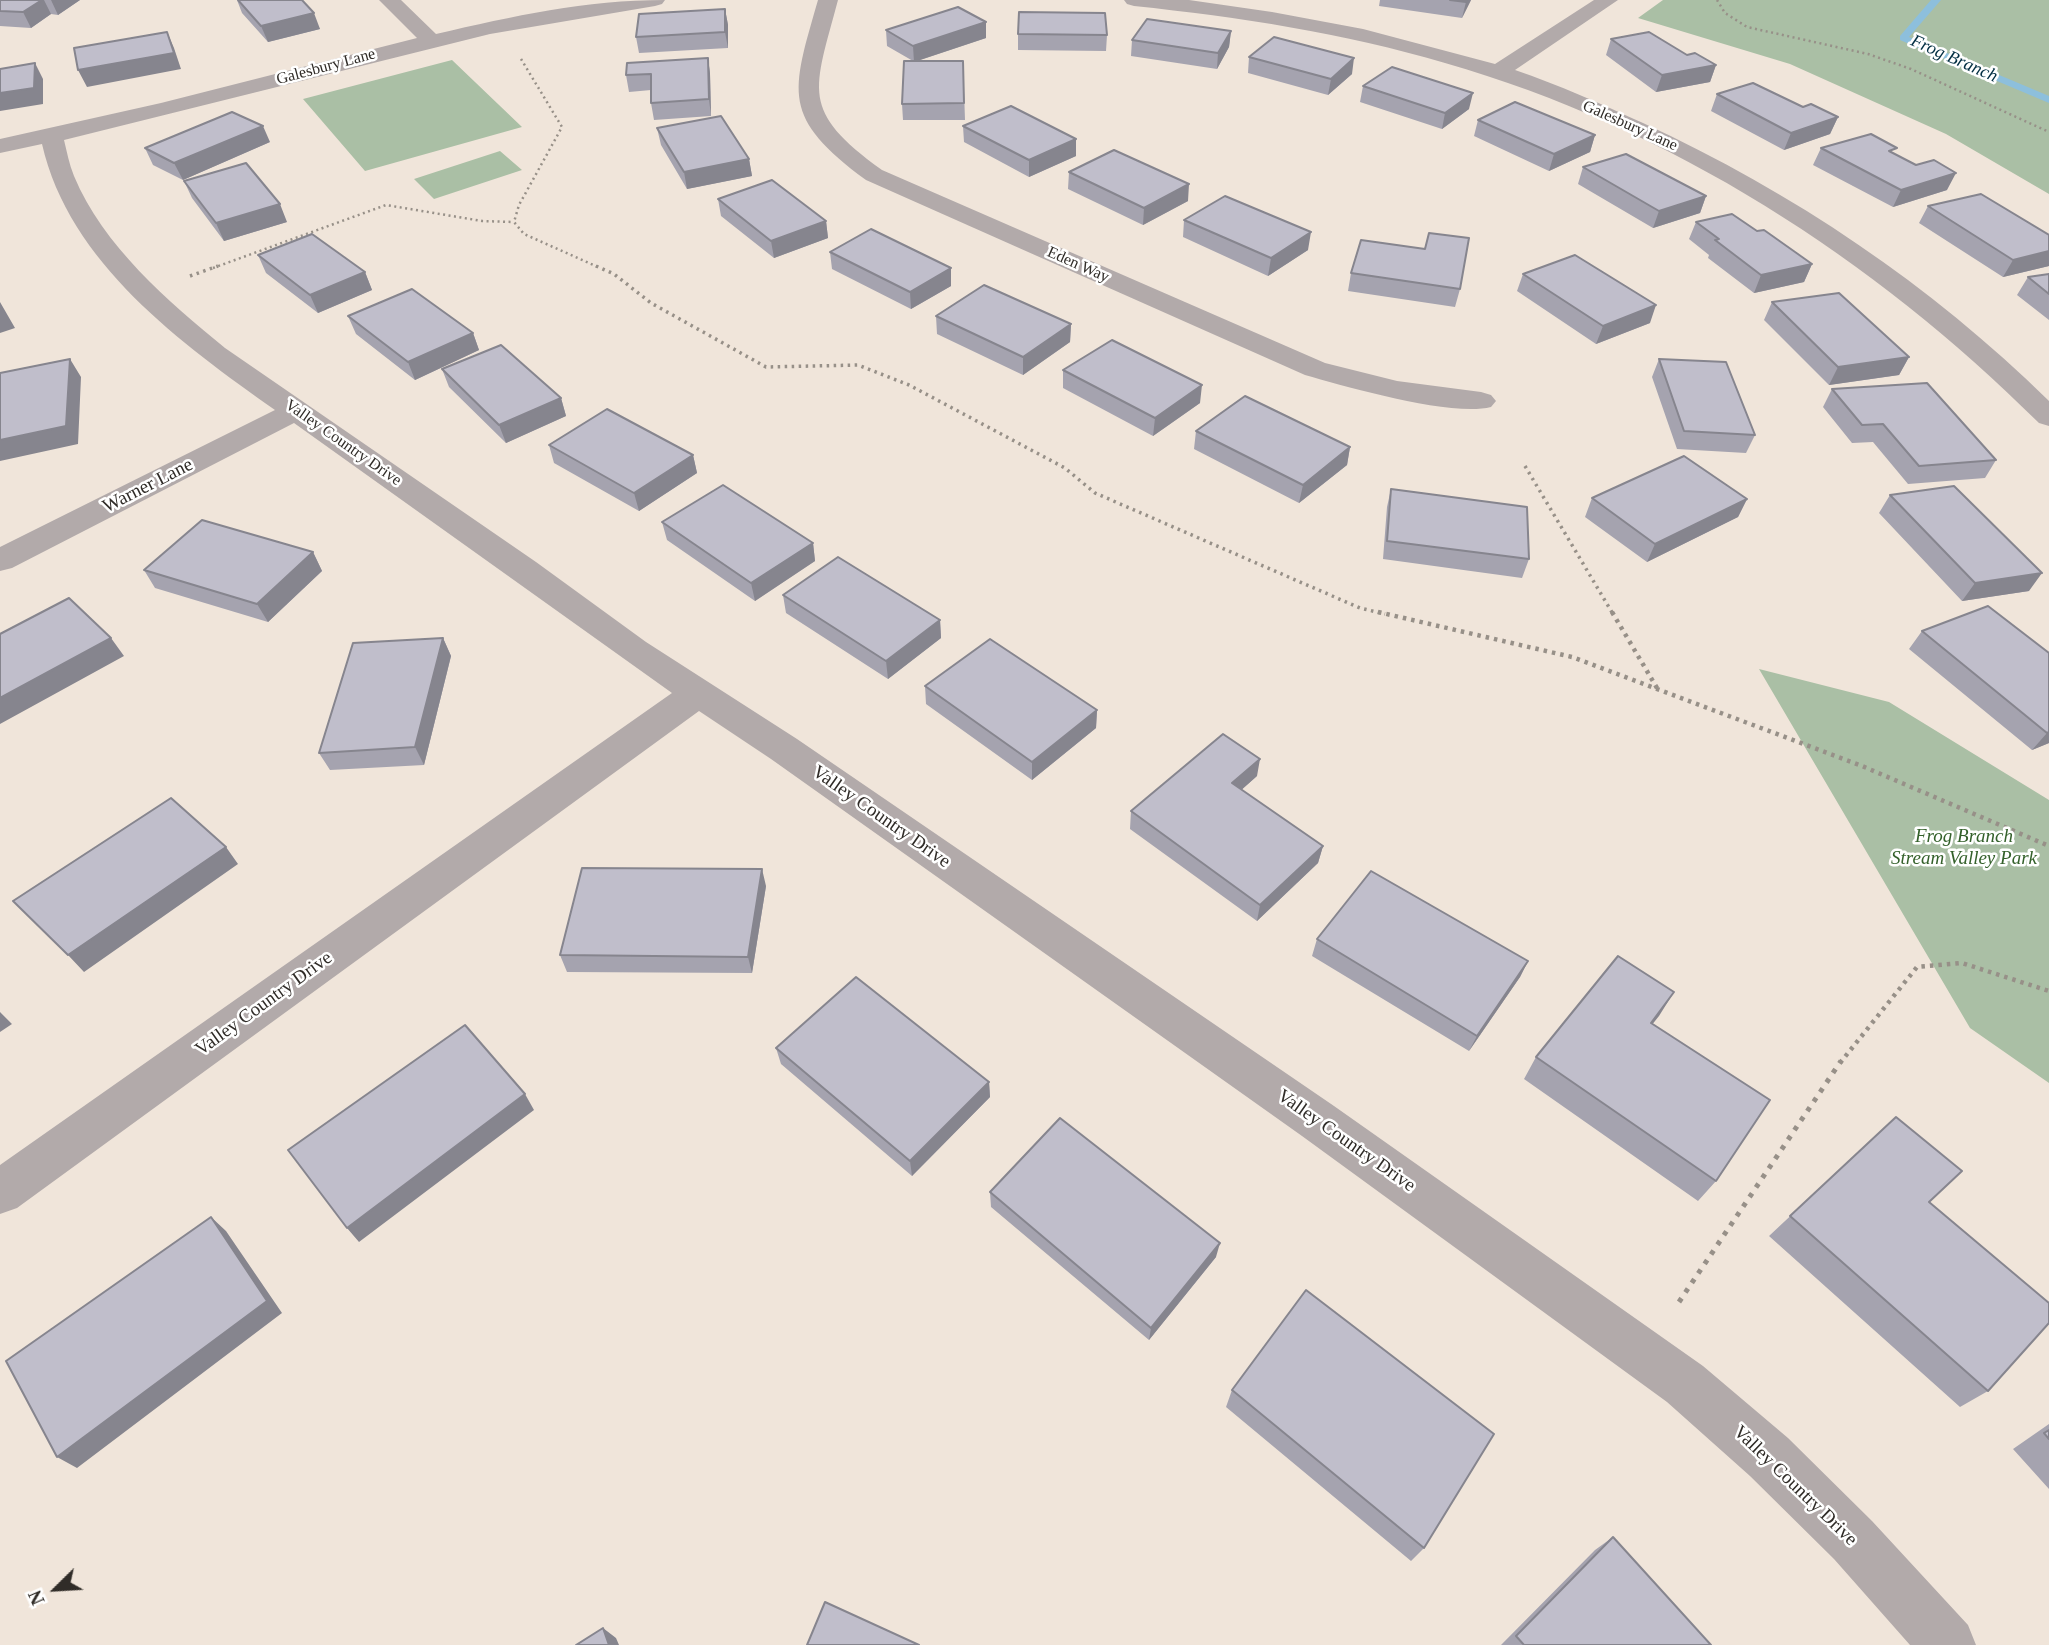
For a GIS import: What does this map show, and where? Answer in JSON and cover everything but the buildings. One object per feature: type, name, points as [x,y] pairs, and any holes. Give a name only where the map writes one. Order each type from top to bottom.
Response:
[{"type":"street","points":[[389,0],[431,40]]},
{"type":"street","name":"Galesbury Lane","points":[[0,146],[51,136],[431,40],[530,18],[655,0]]},
{"type":"street","name":"Eden Way","points":[[828,0],[806,80],[808,104],[819,127],[832,143],[874,174],[1315,369],[1369,386],[1425,396],[1481,401]]},
{"type":"street","name":"Galesbury Lane","points":[[1134,0],[1257,15],[1346,32],[1498,72],[1665,141],[1790,208],[1917,295],[1977,346],[2049,417]]},
{"type":"street","points":[[1498,72],[1608,0]]},
{"type":"street","name":"Valley Country Drive","points":[[51,136],[61,175],[89,223],[129,275],[167,315],[296,411],[524,570],[634,651],[784,749],[1318,1121],[1685,1384],[1769,1457],[1853,1540],[1948,1645]]},
{"type":"street","name":"Warner Lane","points":[[0,560],[296,411]]},
{"type":"street","name":"Valley Country Drive","points":[[0,1192],[698,693]]},
{"type":"path","points":[[1717,0],[1720,10],[1747,27],[1868,54],[1911,69],[2049,132]]},
{"type":"path","points":[[514,222],[519,205],[562,127],[518,55]]},
{"type":"path","points":[[185,279],[386,205],[408,205],[496,224],[514,222]]},
{"type":"path","points":[[514,222],[524,234],[614,274],[652,303],[766,367],[783,369],[818,364],[858,365],[909,384],[1065,468],[1095,493],[1360,608],[1572,657],[1862,766],[2049,846]]},
{"type":"path","points":[[1525,466],[1658,689]]},
{"type":"path","points":[[1679,1302],[1830,1075],[1917,967],[1962,963],[2049,991]]},
{"type":"green space","points":[[1663,0],[2049,0],[2049,194],[1946,134],[1790,64],[1638,18]]},
{"type":"green space","points":[[452,60],[522,127],[365,171],[303,99]]},
{"type":"green space","points":[[500,151],[522,170],[434,199],[414,179]]},
{"type":"green space","name":"Frog Branch Stream Valley Park","points":[[1759,669],[1889,702],[2049,800],[2049,1083],[1970,1028]]},
{"type":"waterway","name":"Frog Branch","points":[[1936,0],[1903,38],[2049,100]]}]
